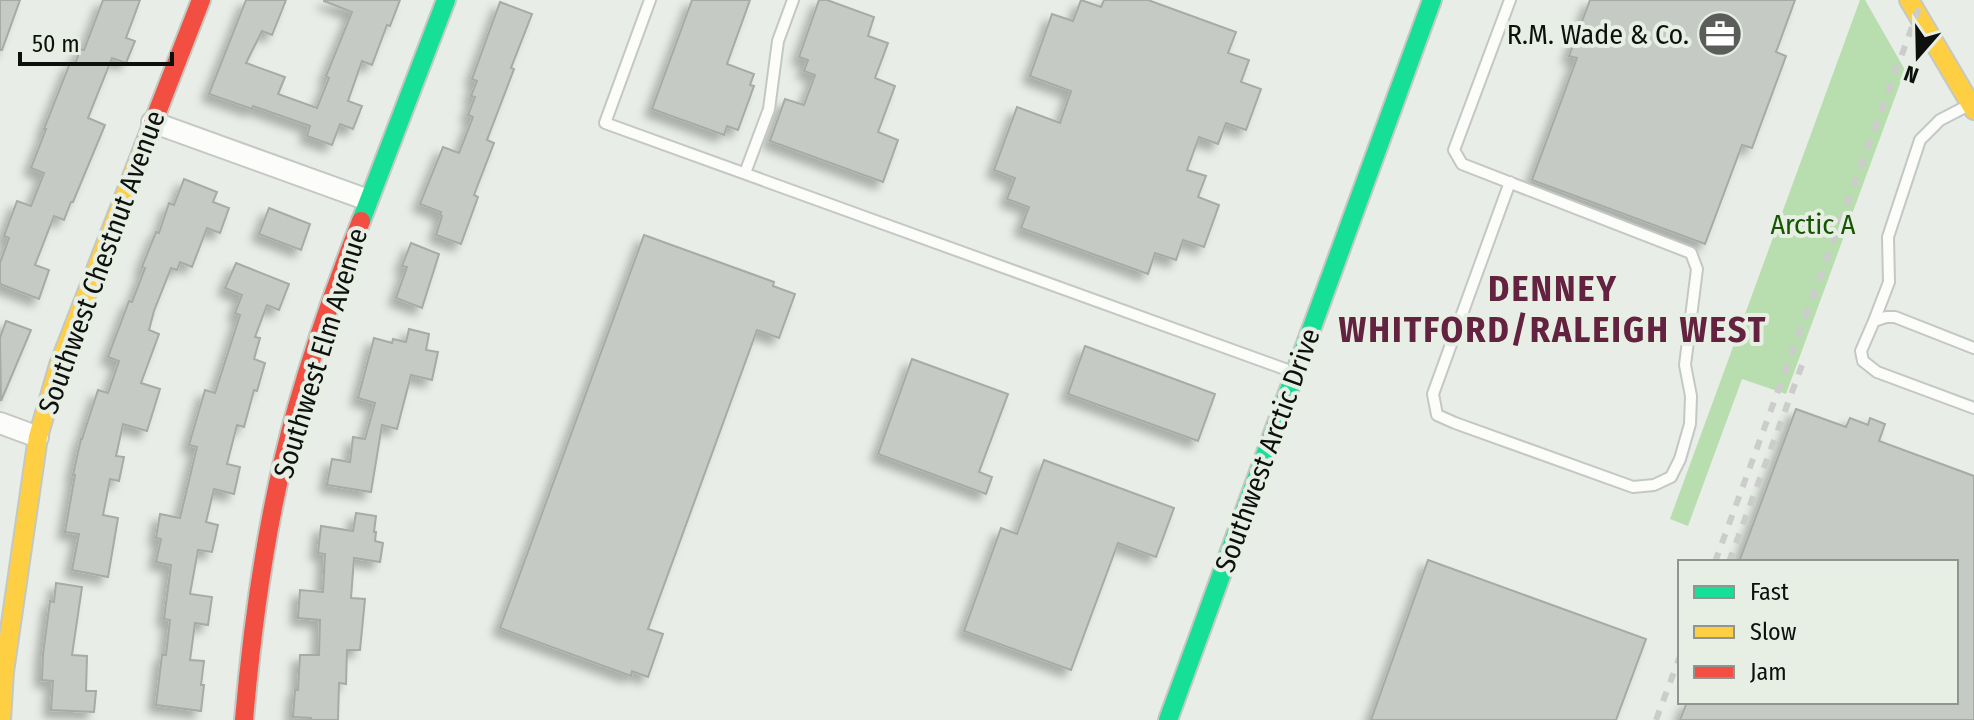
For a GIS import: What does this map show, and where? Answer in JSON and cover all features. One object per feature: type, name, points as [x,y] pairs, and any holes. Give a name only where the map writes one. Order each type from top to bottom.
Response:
[{"type":"street","name":"Southwest Chestnut Avenue","points":[[1,720],[6,657],[38,437],[59,365],[201,0]]},
{"type":"street","name":"Southwest Elm Avenue","points":[[244,720],[250,650],[269,528],[297,408],[368,200],[446,0]]},
{"type":"street","name":"Southwest Arctic Drive","points":[[1168,720],[1432,0]]},
{"type":"street","points":[[1909,0],[1972,107]]},
{"type":"street","points":[[152,122],[368,200]]},
{"type":"street","points":[[0,423],[38,437]]},
{"type":"lane","points":[[650,0],[605,123],[1295,373]]},
{"type":"lane","points":[[745,173],[769,109],[778,41],[793,0]]},
{"type":"lane","points":[[1510,0],[1454,150],[1462,164],[1510,182],[1691,253],[1697,269],[1685,365],[1691,396],[1690,424],[1671,477],[1654,485],[1633,487],[1437,415],[1433,394],[1510,182]]},
{"type":"lane","points":[[1972,107],[1940,120],[1920,140],[1888,237],[1889,282],[1861,351],[1863,361],[1877,372],[1974,408]]},
{"type":"lane","points":[[1874,321],[1895,317],[1974,348]]},
{"type":"green space","name":"Arctic A","points":[[1860,0],[1865,0],[1905,70],[1786,394],[1742,379],[1688,526],[1670,519]]},
{"type":"building","points":[[0,0],[20,0],[2,50],[0,50]]},
{"type":"building","points":[[103,0],[140,0],[126,38],[135,41],[126,63],[112,58],[88,118],[105,125],[64,220],[54,216],[35,265],[49,270],[39,299],[0,284],[0,263],[9,238],[4,236],[17,201],[31,206],[44,173],[31,168],[44,129],[70,63],[75,65],[80,49],[84,50]]},
{"type":"building","points":[[246,0],[286,0],[272,35],[262,31],[246,63],[285,77],[278,94],[317,108],[329,78],[326,76],[352,12],[324,0],[400,0],[372,65],[362,61],[348,101],[362,106],[353,129],[340,124],[332,145],[307,136],[310,126],[209,94]]},
{"type":"building","points":[[692,0],[750,0],[727,64],[754,74],[750,85],[754,86],[738,130],[727,126],[724,135],[652,109]]},
{"type":"building","points":[[819,0],[874,17],[868,36],[888,43],[875,78],[895,86],[878,132],[898,140],[883,182],[770,141],[785,99],[804,105],[815,75],[804,71],[808,60],[799,57]]},
{"type":"building","points":[[1081,0],[1101,7],[1104,0],[1148,0],[1236,32],[1228,53],[1249,60],[1241,82],[1261,89],[1246,130],[1226,123],[1218,144],[1199,137],[1187,170],[1206,176],[1198,197],[1219,205],[1204,247],[1183,240],[1176,260],[1155,253],[1148,274],[1021,228],[1029,207],[1007,199],[1015,178],[994,170],[1017,107],[1060,123],[1071,91],[1030,76],[1052,14],[1073,21]]},
{"type":"building","points":[[1590,0],[1795,0],[1776,52],[1786,56],[1752,148],[1742,145],[1705,244],[1532,180],[1577,58],[1569,56]]},
{"type":"building","points":[[500,2],[532,14],[487,140],[494,143],[474,195],[478,197],[461,244],[436,235],[441,212],[420,204],[443,147],[459,153],[473,117],[468,115],[477,81],[472,79]]},
{"type":"building","points":[[184,179],[217,192],[213,202],[229,208],[220,233],[207,228],[192,267],[180,262],[177,270],[171,268],[154,311],[149,330],[159,334],[141,383],[160,389],[147,431],[123,424],[116,456],[124,457],[119,481],[110,479],[103,515],[118,518],[108,577],[72,570],[79,534],[65,532],[81,439],[98,390],[108,393],[119,361],[108,357],[129,301],[132,302],[156,232],[159,233],[169,203],[174,205]]},
{"type":"building","points":[[269,208],[310,224],[301,250],[259,234]]},
{"type":"building","points":[[644,235],[774,282],[773,286],[795,294],[779,338],[757,330],[648,629],[663,634],[648,677],[632,671],[631,676],[500,628]]},
{"type":"building","points":[[411,243],[439,254],[422,308],[396,298],[407,267],[402,266]]},
{"type":"building","points":[[236,263],[289,284],[279,310],[267,305],[255,337],[260,338],[254,359],[265,363],[244,427],[237,425],[227,464],[240,467],[234,494],[214,489],[206,522],[218,525],[212,552],[198,550],[190,594],[212,597],[208,625],[195,623],[190,660],[204,661],[201,711],[156,705],[170,620],[164,619],[171,565],[156,562],[161,539],[156,538],[160,514],[180,518],[197,447],[189,445],[205,390],[215,393],[240,315],[235,313],[242,295],[225,288]]},
{"type":"building","points":[[6,321],[31,330],[1,401],[0,338]]},
{"type":"building","points":[[409,329],[429,334],[426,350],[438,352],[432,380],[411,375],[397,429],[382,425],[371,492],[327,485],[332,459],[350,462],[353,437],[365,439],[375,403],[358,398],[374,338],[392,343],[393,339],[406,342]]},
{"type":"building","points":[[1085,346],[1215,394],[1198,441],[1068,394]]},
{"type":"building","points":[[912,359],[1008,394],[979,472],[992,477],[986,494],[878,454]]},
{"type":"building","points":[[1796,409],[1846,427],[1850,418],[1868,425],[1870,418],[1885,424],[1879,441],[1974,476],[1974,720],[1680,720],[1686,704],[1958,704],[1958,560],[1740,560]]},
{"type":"building","points":[[1044,460],[1174,508],[1156,557],[1118,543],[1071,670],[964,631],[1001,528],[1017,534]]},
{"type":"building","points":[[356,513],[376,516],[375,541],[383,543],[380,562],[354,558],[351,598],[365,599],[360,650],[347,650],[346,684],[339,683],[338,720],[293,717],[300,655],[319,655],[320,620],[298,618],[300,590],[323,592],[325,554],[318,553],[321,526],[353,531]]},
{"type":"building","points":[[1428,560],[1646,639],[1616,720],[1371,720]]},
{"type":"building","points":[[56,583],[82,587],[72,655],[87,656],[86,691],[96,691],[94,712],[51,710],[53,681],[42,680],[50,601],[54,602]]},
{"type":"railway","points":[[1716,560],[1922,0]]},
{"type":"railway","points":[[1730,560],[1805,357]]},
{"type":"railway","points":[[1656,720],[1678,661]]},
{"type":"traffic: fast","points":[[361,221],[446,0]]},
{"type":"traffic: fast","points":[[1168,720],[1432,0]]},
{"type":"traffic: slow","points":[[1909,0],[1974,110]]},
{"type":"traffic: slow","points":[[1,720],[4,672],[38,437],[59,365],[144,146]]},
{"type":"traffic: jam","points":[[144,146],[201,0]]},
{"type":"traffic: jam","points":[[244,720],[263,562],[287,445],[319,337],[361,221]]},
{"type":"place","name":"R.M. Wade & Co.","points":[[1720,34]]},
{"type":"district","name":"DENNEY WHITFORD/RALEIGH WEST","points":[[1553,308]]}]
